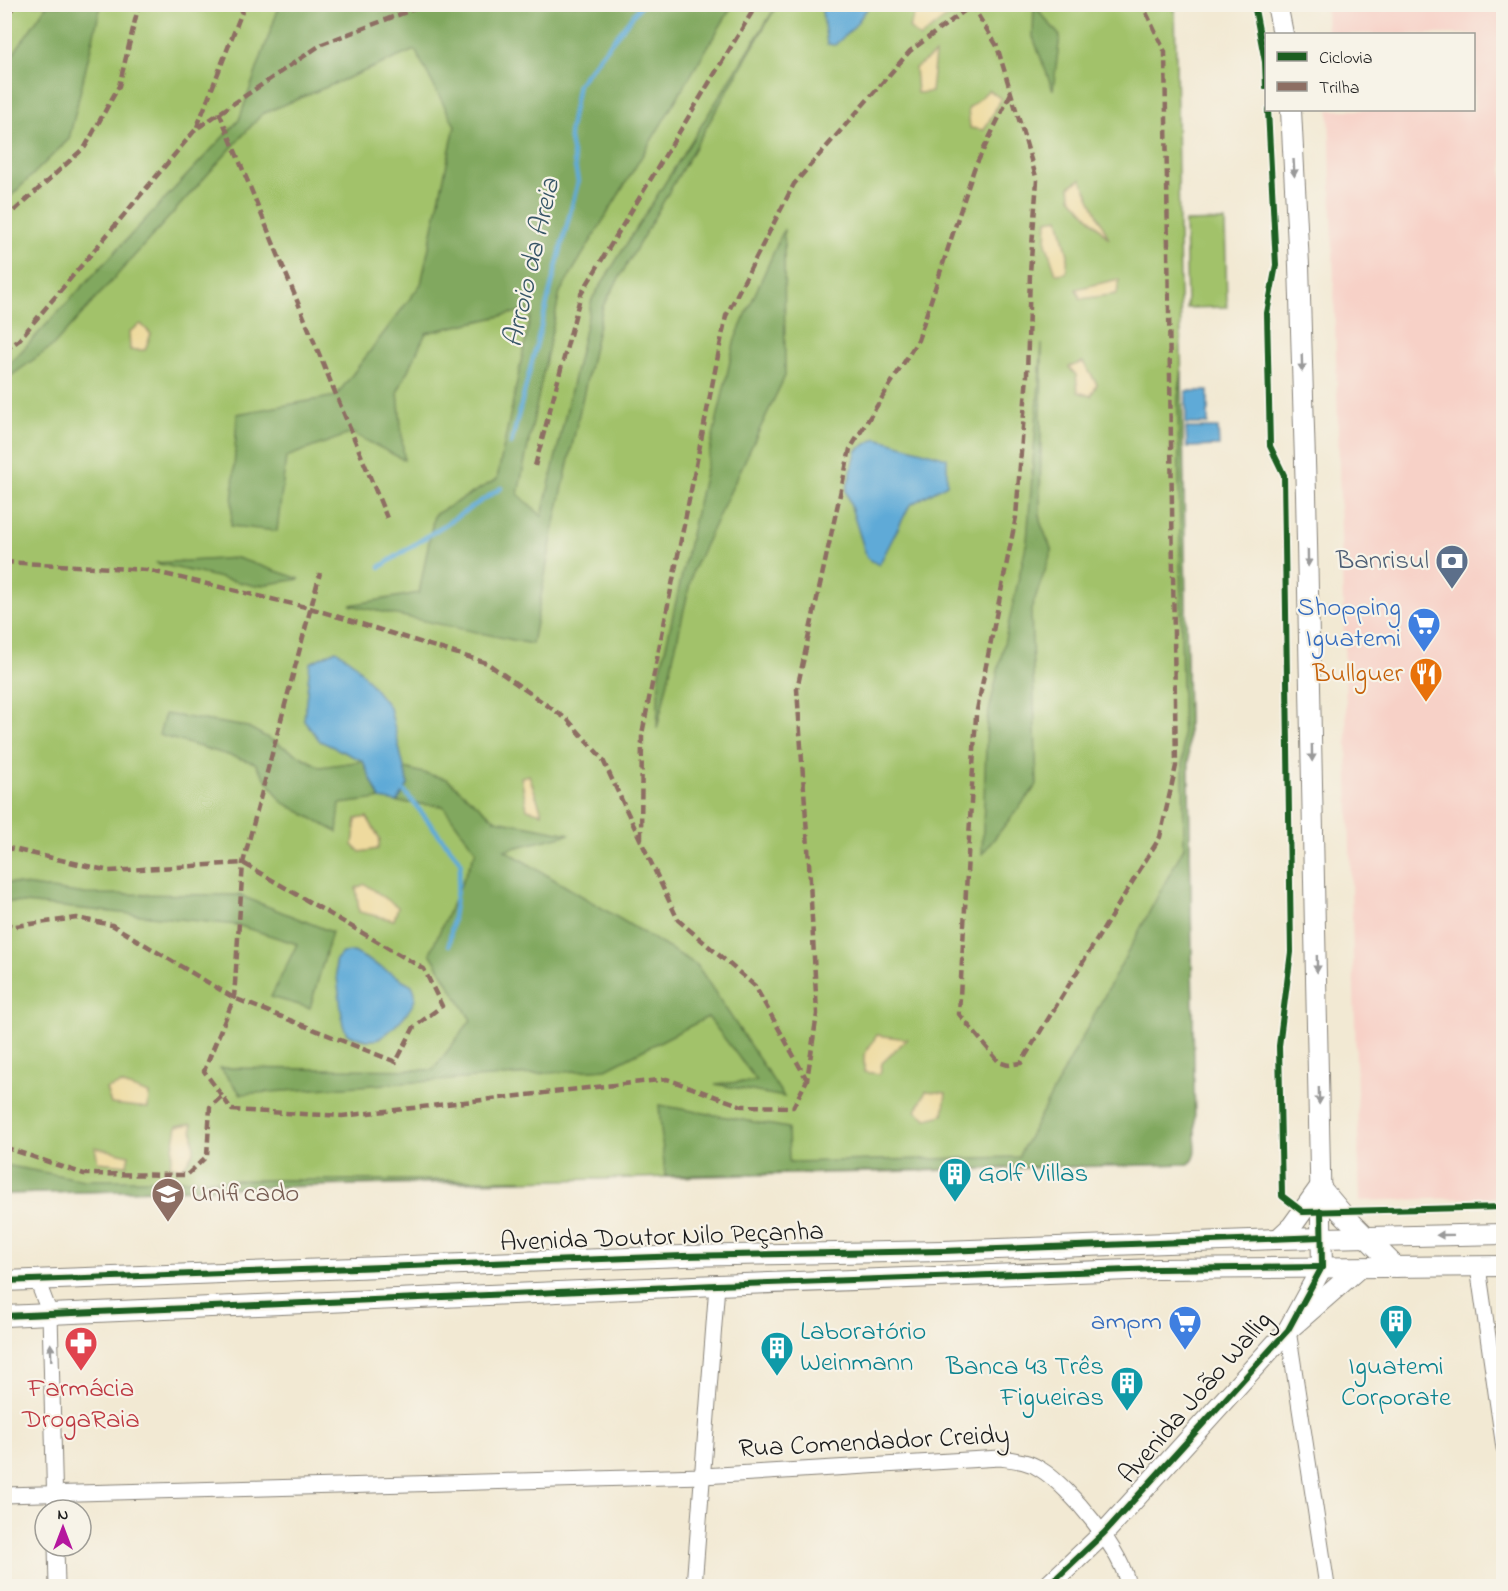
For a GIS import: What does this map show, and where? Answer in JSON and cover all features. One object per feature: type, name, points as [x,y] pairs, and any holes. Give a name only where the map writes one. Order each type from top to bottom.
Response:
[{"type":"main road","points":[[1291,111],[1305,459],[1316,887],[1322,1267]]},
{"type":"main road","points":[[1320,1187],[1341,1212],[1396,1267]]},
{"type":"main road","points":[[1278,1239],[1292,1226],[1320,1187]]},
{"type":"main road","name":"Avenida Doutor Nilo Peçanha","points":[[4,1281],[683,1256],[758,1256],[1321,1237],[1503,1234]]},
{"type":"main road","points":[[717,1285],[735,1267],[758,1256]]},
{"type":"main road","name":"Avenida Doutor Nilo Peçanha","points":[[4,1316],[717,1285],[1157,1269],[1503,1266]]},
{"type":"main road","points":[[1298,1267],[1299,1308]]},
{"type":"main road","name":"Avenida João Wallig","points":[[1288,1330],[1322,1267]]},
{"type":"main road","name":"Avenida João Wallig","points":[[1048,1587],[1104,1533],[1288,1330],[1359,1268]]},
{"type":"street","points":[[1478,1266],[1503,1448]]},
{"type":"street","points":[[37,1280],[50,1314],[55,1498]]},
{"type":"street","points":[[694,1587],[717,1285]]},
{"type":"street","points":[[1288,1330],[1328,1587]]},
{"type":"street","name":"Rua Comendador Creidy","points":[[93,1500],[703,1476],[1000,1458],[1021,1461],[1038,1467],[1053,1477],[1104,1533],[1126,1575],[1128,1587]]},
{"type":"street","name":"Rua Comendador Creidy","points":[[4,1495],[33,1499]]},
{"type":"street","points":[[56,1558],[57,1587]]},
{"type":"shaded area","name":"Shopping Iguatemi","points":[[1326,5],[1503,5],[1503,1197],[1360,1201],[1329,111],[1475,111],[1475,33],[1327,33]]},
{"type":"green space","points":[[280,4],[733,5],[560,292],[518,494],[542,516],[592,299],[777,5],[603,306],[554,527],[532,644],[350,605],[419,593],[434,515],[497,479],[532,309],[426,333],[398,391],[404,460],[352,433],[286,457],[277,531],[231,526],[237,414],[336,396],[421,284],[455,126],[415,50],[262,114],[54,345],[5,380],[5,367],[239,120]]},
{"type":"green space","points":[[4,5],[1175,5],[1196,1147],[1194,1159],[1188,1164],[5,1194]]},
{"type":"green space","points":[[47,5],[101,5],[69,139],[5,202],[5,66]]},
{"type":"green space","points":[[1034,5],[1060,36],[1053,90],[1033,37]]},
{"type":"green space","points":[[1225,221],[1227,307],[1187,308],[1185,222]]},
{"type":"green space","points":[[784,229],[785,376],[693,570],[657,729],[659,677],[735,339]]},
{"type":"green space","points":[[1042,344],[1040,521],[1052,551],[1031,610],[1037,785],[982,854],[987,720],[1027,541]]},
{"type":"green space","points":[[1182,371],[1196,1147],[1194,1159],[1188,1164],[665,1176],[659,1105],[788,1128],[789,1162],[1018,1157],[1184,847],[1178,397]]},
{"type":"green space","points":[[237,558],[300,579],[256,586],[155,563]]},
{"type":"green space","points":[[165,714],[248,727],[320,767],[363,761],[380,799],[340,804],[337,832],[282,802],[255,763],[159,735]]},
{"type":"green space","points":[[404,768],[447,779],[496,820],[570,834],[505,850],[697,965],[784,1097],[715,1084],[757,1081],[708,1017],[606,1069],[241,1094],[220,1068],[433,1070],[471,1020],[430,953],[476,851],[443,806],[397,802],[408,785]]},
{"type":"green space","points":[[4,882],[85,894],[239,895],[332,932],[310,1008],[271,997],[297,944],[237,925],[5,901]]},
{"type":"green space","points":[[5,1165],[84,1180],[523,1180],[5,1194]]},
{"type":"sand","points":[[939,4],[947,5],[950,14],[920,38],[909,28],[916,11]]},
{"type":"sand","points":[[935,54],[931,92],[917,93],[915,68]]},
{"type":"sand","points":[[989,90],[1001,99],[984,130],[970,128],[968,109]]},
{"type":"sand","points":[[1081,179],[1109,239],[1071,197],[1070,186]]},
{"type":"sand","points":[[1059,218],[1068,255],[1066,273],[1056,274],[1046,243],[1047,220]]},
{"type":"sand","points":[[1119,279],[1117,294],[1081,299],[1076,289]]},
{"type":"sand","points":[[141,324],[151,334],[145,350],[130,350],[129,332]]},
{"type":"sand","points":[[1083,362],[1097,384],[1091,396],[1078,392],[1076,375],[1069,367]]},
{"type":"sand","points":[[529,775],[542,813],[527,809],[521,777]]},
{"type":"sand","points":[[367,817],[380,839],[378,849],[360,852],[353,845],[356,819]]},
{"type":"sand","points":[[365,884],[398,907],[394,920],[359,912],[356,888]]},
{"type":"sand","points":[[877,1035],[907,1039],[882,1063],[880,1074],[864,1072],[864,1055]]},
{"type":"sand","points":[[121,1084],[149,1094],[148,1108],[111,1104],[106,1089]]},
{"type":"sand","points":[[926,1091],[946,1093],[943,1115],[927,1119],[916,1111]]},
{"type":"sand","points":[[192,1124],[194,1152],[182,1169],[170,1165],[177,1126]]},
{"type":"sand","points":[[95,1147],[129,1155],[127,1165],[98,1162]]},
{"type":"water","points":[[821,4],[870,5],[853,28],[835,45],[827,44]]},
{"type":"water","points":[[1186,391],[1208,391],[1208,424],[1186,424]]},
{"type":"water","points":[[1186,428],[1218,428],[1219,446],[1187,447]]},
{"type":"water","points":[[876,438],[947,458],[947,484],[910,505],[879,565],[867,558],[846,491],[857,450]]},
{"type":"water","points":[[336,650],[355,664],[390,708],[408,785],[397,802],[380,799],[363,761],[320,741],[304,720],[310,663]]},
{"type":"water","points":[[354,952],[412,985],[415,993],[413,1003],[404,1016],[392,1029],[374,1040],[347,1034],[343,1025],[335,961],[342,953]]},
{"type":"waterway","name":"Arroio da Areia","points":[[511,444],[578,182],[569,134],[578,84],[642,4]]},
{"type":"waterway","name":"Arroio da Areia","points":[[380,567],[501,488]]},
{"type":"waterway","name":"Arroio da Areia","points":[[401,787],[461,862],[449,945]]},
{"type":"marked path","points":[[4,22],[15,4]]},
{"type":"marked path","points":[[4,220],[85,147],[119,86],[139,4]]},
{"type":"marked path","points":[[197,127],[245,4]]},
{"type":"marked path","points":[[4,351],[18,341],[196,129],[322,44],[427,4]]},
{"type":"marked path","points":[[535,466],[581,294],[757,4]]},
{"type":"marked path","points":[[971,4],[997,46],[1037,180],[1030,273],[1027,375],[1016,517],[976,715],[959,1014],[999,1062],[1008,1065],[1021,1063],[1160,837],[1176,766],[1165,52],[1142,4]]},
{"type":"marked path","points":[[641,839],[642,734],[726,316],[794,184],[910,51],[971,6]]},
{"type":"marked path","points":[[4,1147],[84,1174],[187,1175],[207,1156],[210,1107],[222,1096],[232,1110],[342,1116],[667,1079],[742,1106],[793,1107],[807,1080],[817,1014],[797,689],[850,449],[918,340],[974,169],[1011,93]]},
{"type":"marked path","points":[[219,112],[387,518]]},
{"type":"marked path","points":[[4,562],[147,570],[310,608],[487,663],[568,720],[602,758],[678,920],[755,986],[807,1080]]},
{"type":"marked path","points":[[222,1096],[204,1071],[234,998],[243,863],[320,573]]},
{"type":"marked path","points":[[4,847],[109,871],[243,863],[424,969],[442,1006],[414,1027],[396,1062],[234,998],[112,925],[77,918],[15,926],[4,924]]},
{"type":"cycle path","points":[[1254,4],[1265,62]]},
{"type":"cycle path","points":[[1268,111],[1276,265],[1267,313],[1270,446],[1284,475],[1291,952],[1279,1046],[1282,1196],[1303,1212],[1504,1207]]},
{"type":"cycle path","points":[[1048,1586],[1104,1533],[1288,1330],[1322,1267],[1321,1211]]},
{"type":"cycle path","points":[[4,1281],[683,1256],[943,1251],[1321,1237]]},
{"type":"cycle path","points":[[4,1316],[717,1285],[1157,1269],[1322,1267]]},
{"type":"place","name":"Banrisul","points":[[1452,590]]},
{"type":"place","name":"Shopping Iguatemi","points":[[1424,653]]},
{"type":"place","name":"Bullguer","points":[[1426,703]]},
{"type":"place","name":"Golf Villas","points":[[955,1203]]},
{"type":"place","name":"Unificado","points":[[168,1223]]},
{"type":"place","name":"Iguatemi Corporate","points":[[1396,1350]]},
{"type":"place","name":"ampm","points":[[1185,1351]]},
{"type":"place","name":"Farmácia DrogaRaia","points":[[81,1372]]},
{"type":"place","name":"Laboratório Weinmann","points":[[777,1377]]},
{"type":"place","name":"Banca 43 Três Figueiras","points":[[1127,1412]]}]
